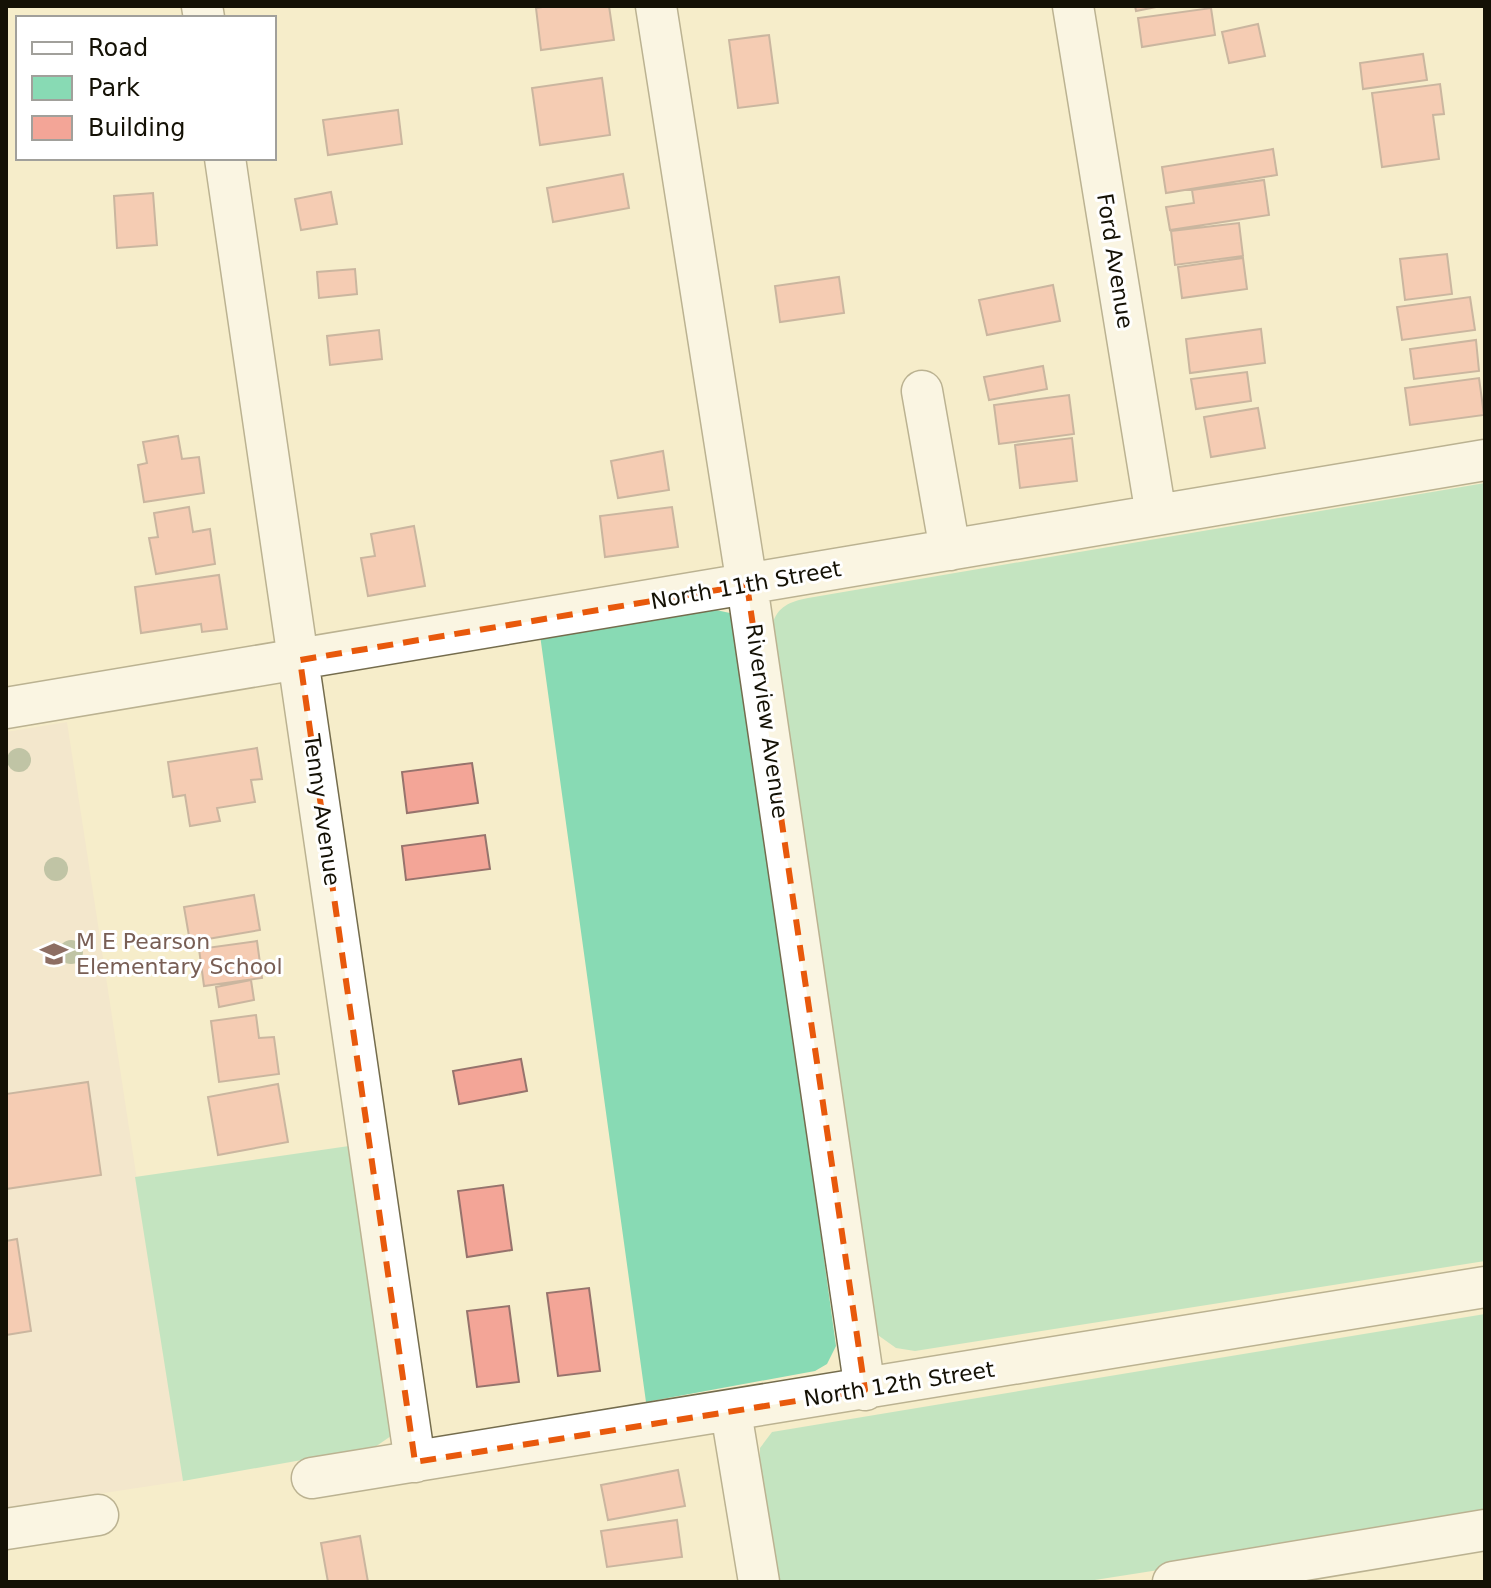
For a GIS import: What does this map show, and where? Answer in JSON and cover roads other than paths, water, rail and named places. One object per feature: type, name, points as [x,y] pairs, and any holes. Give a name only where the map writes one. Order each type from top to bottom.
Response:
[{"type":"street","name":"Riverview Avenue","points":[[656,6],[747,585],[865,1390]]},
{"type":"street","name":"Ford Avenue","points":[[1073,6],[1156,515]]},
{"type":"street","name":"Tenny Avenue","points":[[225,160],[415,1462]]},
{"type":"street","points":[[922,391],[950,550]]},
{"type":"street","name":"North 11th Street","points":[[6,708],[1485,460]]},
{"type":"street","name":"North 12th Street","points":[[312,1478],[1485,1287]]},
{"type":"street","points":[[731,1412],[759,1582]]},
{"type":"street","points":[[6,1529],[98,1515]]},
{"type":"street","points":[[1173,1582],[1485,1530]]},
{"type":"place","name":"M E Pearson Elementary School","points":[[54,954]]}]
